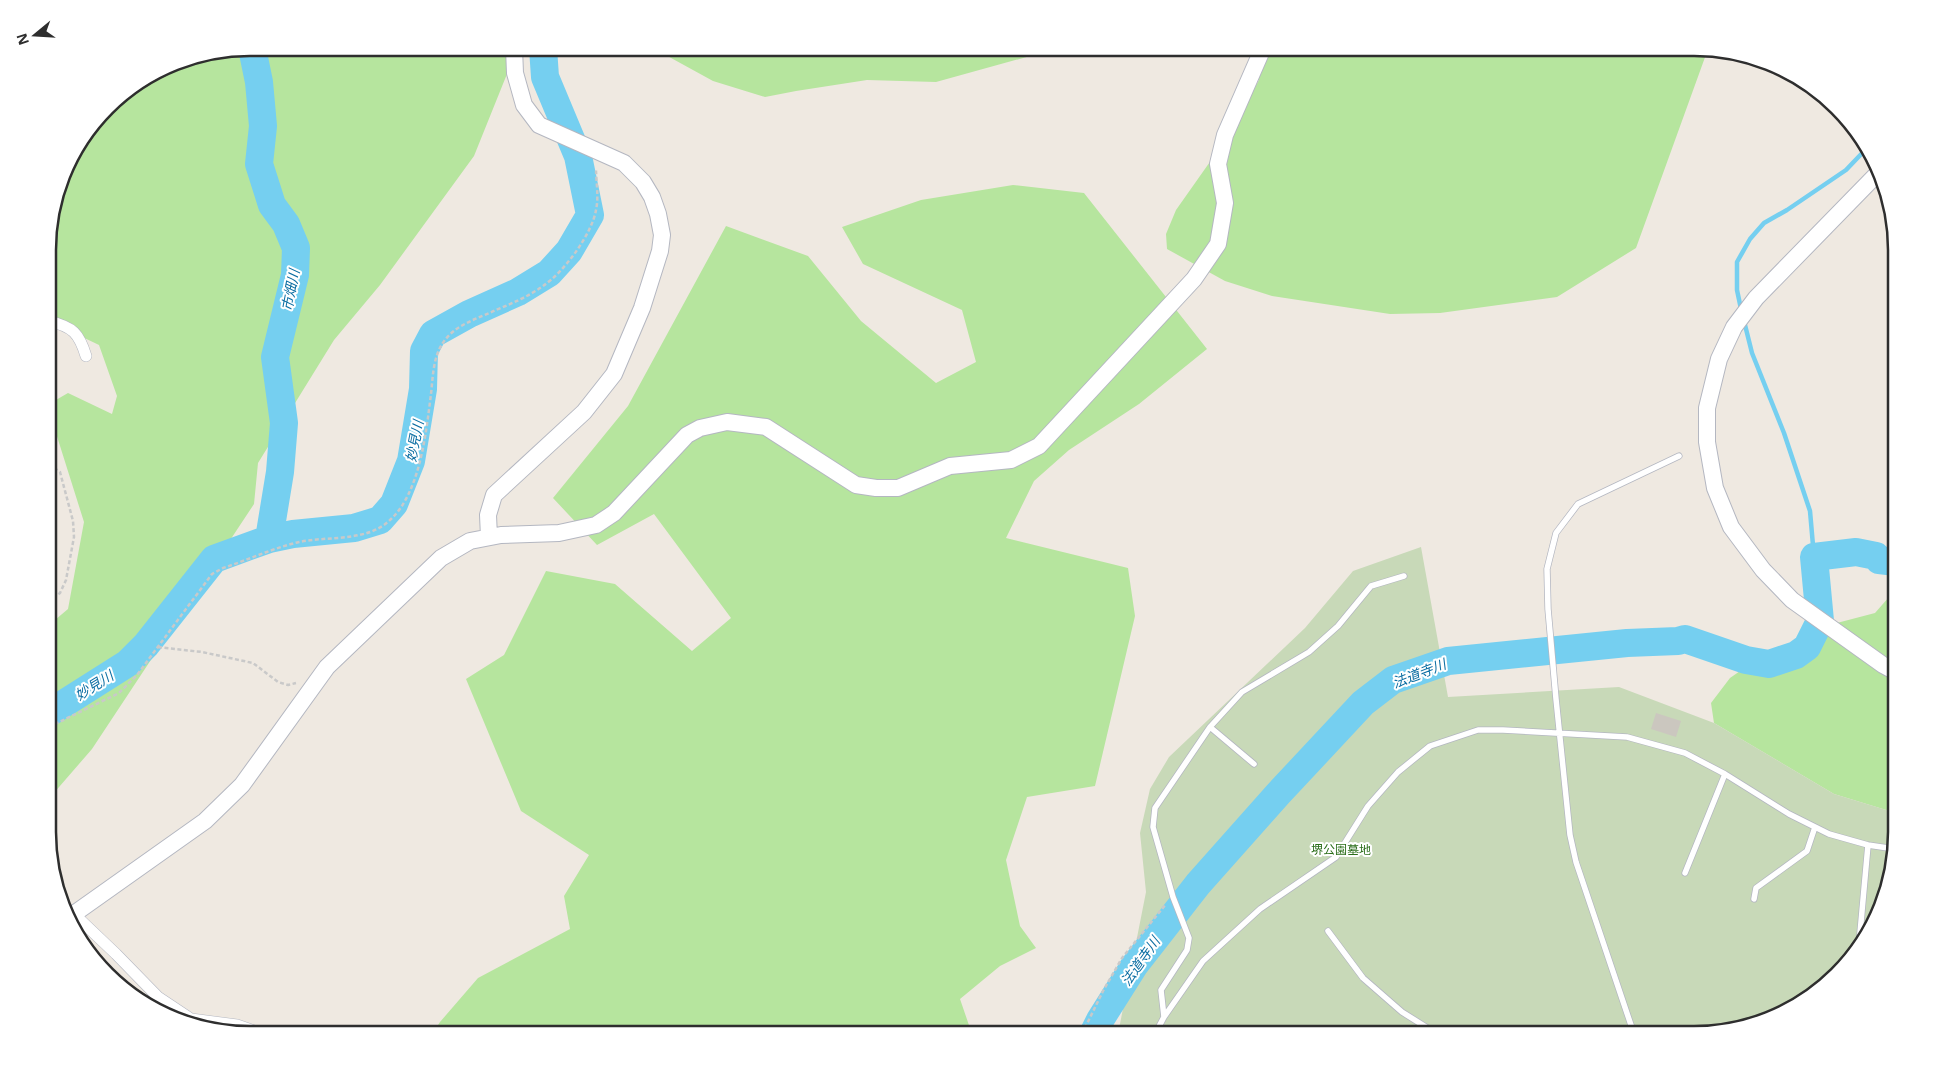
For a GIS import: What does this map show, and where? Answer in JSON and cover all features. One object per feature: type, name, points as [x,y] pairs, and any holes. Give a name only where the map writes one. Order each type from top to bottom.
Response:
[{"type":"street","points":[[489,538],[488,515],[494,495],[584,412],[614,374],[642,308],[660,250],[661,228],[658,214],[652,197],[642,182],[624,163],[539,125],[524,105],[515,73],[514,56]]},
{"type":"street","points":[[74,914],[205,822],[242,785],[327,667],[441,558],[470,541],[501,535],[559,533],[596,525],[614,513],[687,435],[700,428],[727,422],[766,427],[856,485],[876,488],[898,488],[950,466],[1011,460],[1039,446],[1194,279],[1218,244],[1225,203],[1218,164],[1225,135],[1260,56]]},
{"type":"street","points":[[1874,178],[1756,298],[1734,327],[1720,359],[1707,408],[1707,442],[1715,488],[1731,527],[1763,570],[1792,600],[1888,667]]},
{"type":"street","points":[[56,323],[74,331],[82,341],[86,356]]},
{"type":"street","points":[[77,920],[158,997],[184,1014]]},
{"type":"street","points":[[210,1021],[234,1025]]},
{"type":"lane","points":[[1631,1026],[1576,862],[1570,835],[1548,609],[1547,569],[1556,533],[1578,504],[1679,456]]},
{"type":"lane","points":[[1164,1017],[1161,990],[1187,950],[1189,938],[1173,896],[1153,827],[1155,808],[1210,727],[1242,692],[1309,652],[1331,633],[1371,586],[1404,576]]},
{"type":"lane","points":[[1210,727],[1254,764]]},
{"type":"lane","points":[[1159,1026],[1203,961],[1260,909],[1336,857],[1374,799],[1398,772],[1430,746],[1478,730],[1627,737],[1685,753],[1725,774],[1789,814],[1828,834],[1868,845],[1887,848]]},
{"type":"lane","points":[[1686,873],[1725,774]]},
{"type":"lane","points":[[1754,900],[1756,888],[1807,851],[1815,827]]},
{"type":"lane","points":[[1860,932],[1868,845]]},
{"type":"lane","points":[[1328,931],[1362,978],[1402,1012],[1424,1026]]},
{"type":"path","points":[[56,724],[119,693],[137,675],[212,574],[223,568],[298,542],[368,533],[382,527],[391,520],[403,504],[418,468],[428,420],[437,354],[444,341],[454,330],[532,294],[545,285],[564,266],[587,234],[595,216],[597,207],[592,148]]},
{"type":"path","points":[[56,469],[60,472],[73,521],[74,537],[66,580],[60,593],[56,596]]},
{"type":"path","points":[[158,647],[202,652],[253,663],[278,682],[288,686],[297,682]]},
{"type":"path","points":[[1086,1026],[1122,958],[1173,896]]},
{"type":"green space","points":[[250,56],[516,56],[509,69],[474,156],[380,285],[334,340],[258,463],[254,504],[92,749],[56,791],[56,619],[68,609],[84,522],[56,433],[56,400],[68,393],[112,414],[117,396],[99,345],[56,324],[56,250],[60,212],[71,176],[89,142],[104,122],[122,104],[142,89],[176,71],[200,63],[225,58]]},
{"type":"green space","points":[[667,56],[1030,56],[936,82],[867,80],[765,97],[713,81]]},
{"type":"green space","points":[[1260,56],[1705,57],[1636,248],[1557,297],[1440,313],[1390,314],[1272,296],[1225,281],[1167,249],[1166,234],[1176,210],[1219,149],[1259,80]]},
{"type":"green space","points":[[1013,185],[1084,193],[1207,349],[1139,404],[1069,450],[1034,481],[1006,538],[1128,568],[1135,616],[1095,786],[1027,797],[1006,860],[1020,926],[1036,948],[1000,966],[960,999],[969,1026],[437,1026],[478,978],[570,929],[564,896],[589,855],[521,811],[466,679],[504,655],[546,571],[615,584],[692,651],[731,618],[654,514],[597,545],[553,498],[628,406],[726,226],[808,256],[861,321],[936,383],[976,362],[962,310],[863,264],[842,227],[921,200]]},
{"type":"green space","name":"堺公園墓地","points":[[1421,547],[1448,697],[1619,687],[1714,723],[1834,794],[1888,811],[1886,857],[1881,882],[1868,918],[1848,950],[1822,978],[1791,1000],[1768,1011],[1744,1019],[1719,1024],[1694,1026],[1120,1026],[1146,892],[1140,833],[1150,789],[1169,757],[1305,628],[1353,571]]},
{"type":"green space","points":[[1888,598],[1888,811],[1834,794],[1714,723],[1711,703],[1730,678],[1753,662],[1795,646],[1833,624],[1875,613]]},
{"type":"building","points":[[1656,713],[1681,721],[1676,737],[1651,729]]},
{"type":"waterway","name":"市畑川","points":[[254,56],[259,82],[263,126],[259,164],[272,205],[286,224],[296,248],[295,275],[275,357],[284,423],[280,472],[269,539]]},
{"type":"waterway","name":"妙見川","points":[[56,709],[128,663],[146,645],[214,559],[269,539],[293,534],[354,528],[380,520],[394,504],[411,461],[423,389],[424,351],[433,334],[469,314],[518,292],[549,273],[569,251],[590,215],[578,156],[545,77],[544,56]]},
{"type":"waterway","points":[[1741,309],[1737,290],[1737,262],[1750,239],[1764,223],[1787,210],[1846,170],[1862,153]]},
{"type":"waterway","points":[[1744,321],[1752,353],[1784,433],[1810,511],[1814,557]]},
{"type":"waterway","name":"法道寺川","points":[[1097,1026],[1134,966],[1198,884],[1278,794],[1363,703],[1393,680],[1448,661],[1685,639],[1746,660],[1769,664],[1796,655],[1807,647],[1820,621],[1814,557],[1856,552],[1876,556],[1879,560],[1888,561]]}]
